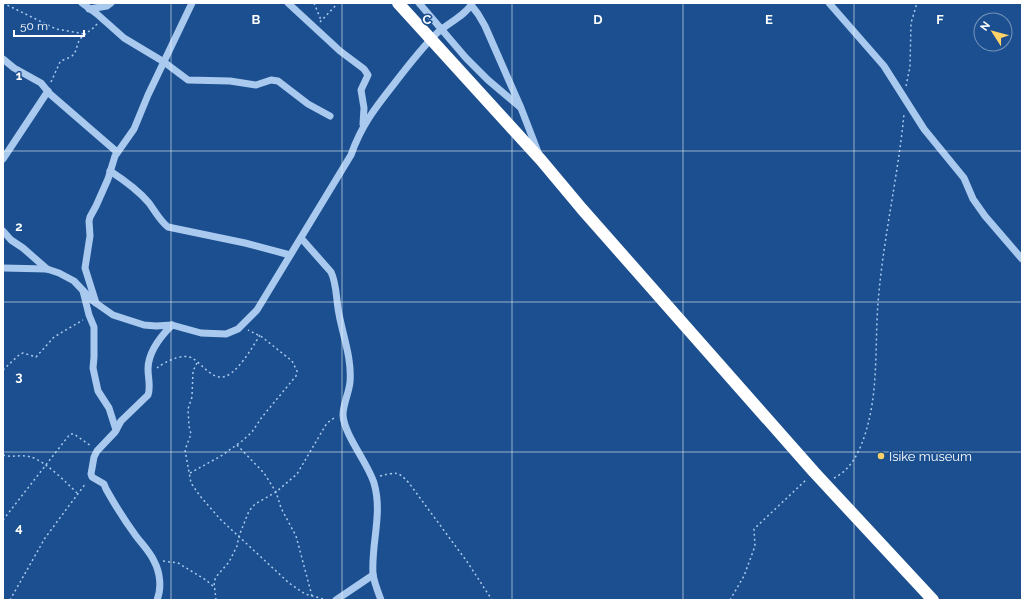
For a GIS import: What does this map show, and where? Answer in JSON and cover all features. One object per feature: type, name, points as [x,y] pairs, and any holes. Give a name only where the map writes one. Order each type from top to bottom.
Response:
[{"type":"highway","points":[[398,3],[430,40],[541,160],[582,209],[817,476],[932,600]]},
{"type":"street","points":[[82,3],[124,38],[164,62],[189,80],[230,81],[256,85],[271,80],[278,81],[308,104],[330,116]]},
{"type":"street","points":[[89,8],[107,6],[111,3]]},
{"type":"street","points":[[96,303],[85,268],[90,236],[90,217],[108,179],[117,152],[134,129],[192,3]]},
{"type":"street","points":[[288,3],[340,51],[364,69],[368,75],[361,90],[364,114],[362,128]]},
{"type":"street","points":[[419,3],[442,28],[466,58],[488,80],[521,108]]},
{"type":"street","points":[[829,3],[884,66],[924,129],[964,178],[973,199],[985,216],[1022,260]]},
{"type":"street","points":[[3,268],[48,269],[59,273],[74,281],[93,301],[113,315],[144,324],[172,326],[209,334],[226,334],[238,329],[257,310],[351,155],[362,128],[388,91],[430,40],[442,28],[461,16],[471,4],[485,26],[521,108],[541,160]]},
{"type":"street","points":[[3,60],[41,83],[48,92],[117,152]]},
{"type":"street","points":[[3,159],[48,92]]},
{"type":"street","points":[[110,171],[124,179],[142,196],[163,223],[168,227],[245,243],[290,255]]},
{"type":"street","points":[[3,231],[11,240],[48,269]]},
{"type":"street","points":[[301,238],[331,272],[334,279],[350,368],[349,392],[343,414],[345,425],[374,482],[378,499],[373,575],[381,600]]},
{"type":"street","points":[[82,289],[94,327],[93,368],[98,391],[109,408],[116,430]]},
{"type":"street","points":[[157,600],[160,590],[158,570],[154,560],[122,516],[104,484],[92,477],[91,472],[94,457],[98,450],[116,430],[121,421],[148,395],[148,369],[151,356],[165,332],[172,326]]},
{"type":"street","points":[[336,600],[373,575]]},
{"type":"path","points":[[4,3],[56,29],[86,34]]},
{"type":"path","points":[[314,3],[321,21]]},
{"type":"path","points":[[316,28],[338,3]]},
{"type":"path","points":[[730,600],[748,567],[755,546],[753,532],[756,527],[817,476],[835,478],[843,473],[856,455],[862,443],[869,419],[875,383],[878,303],[883,258],[902,137],[903,95],[910,67],[911,23],[917,3]]},
{"type":"path","points":[[48,92],[57,65],[63,60],[72,56],[78,42],[94,28],[101,18]]},
{"type":"path","points":[[3,370],[20,354],[23,353],[36,357],[58,334],[90,317]]},
{"type":"path","points":[[190,473],[221,456],[252,432],[262,417],[295,378],[296,369],[292,361],[260,335],[249,330],[238,329]]},
{"type":"path","points":[[149,383],[153,370],[168,361],[186,357],[192,358],[197,363],[220,377],[231,374],[260,335]]},
{"type":"path","points":[[197,363],[193,371],[192,397],[188,409],[191,434],[185,450],[191,483],[220,519],[293,586],[305,594],[326,600]]},
{"type":"path","points":[[216,600],[214,587],[216,577],[229,562],[237,546],[239,536],[249,511],[255,504],[276,492],[297,474],[327,423],[343,414]]},
{"type":"path","points":[[3,520],[70,434],[74,434],[98,450]]},
{"type":"path","points":[[237,445],[264,473],[276,492],[281,508],[296,536],[312,596]]},
{"type":"path","points":[[3,455],[11,457],[31,456],[51,469],[78,494]]},
{"type":"path","points":[[10,600],[45,538],[84,486],[91,472]]},
{"type":"path","points":[[372,478],[396,473],[400,474],[409,483],[437,519],[492,600]]},
{"type":"path","points":[[154,560],[178,563],[206,580],[214,587]]},
{"type":"place","name":"Isike museum","points":[[881,456]]}]
